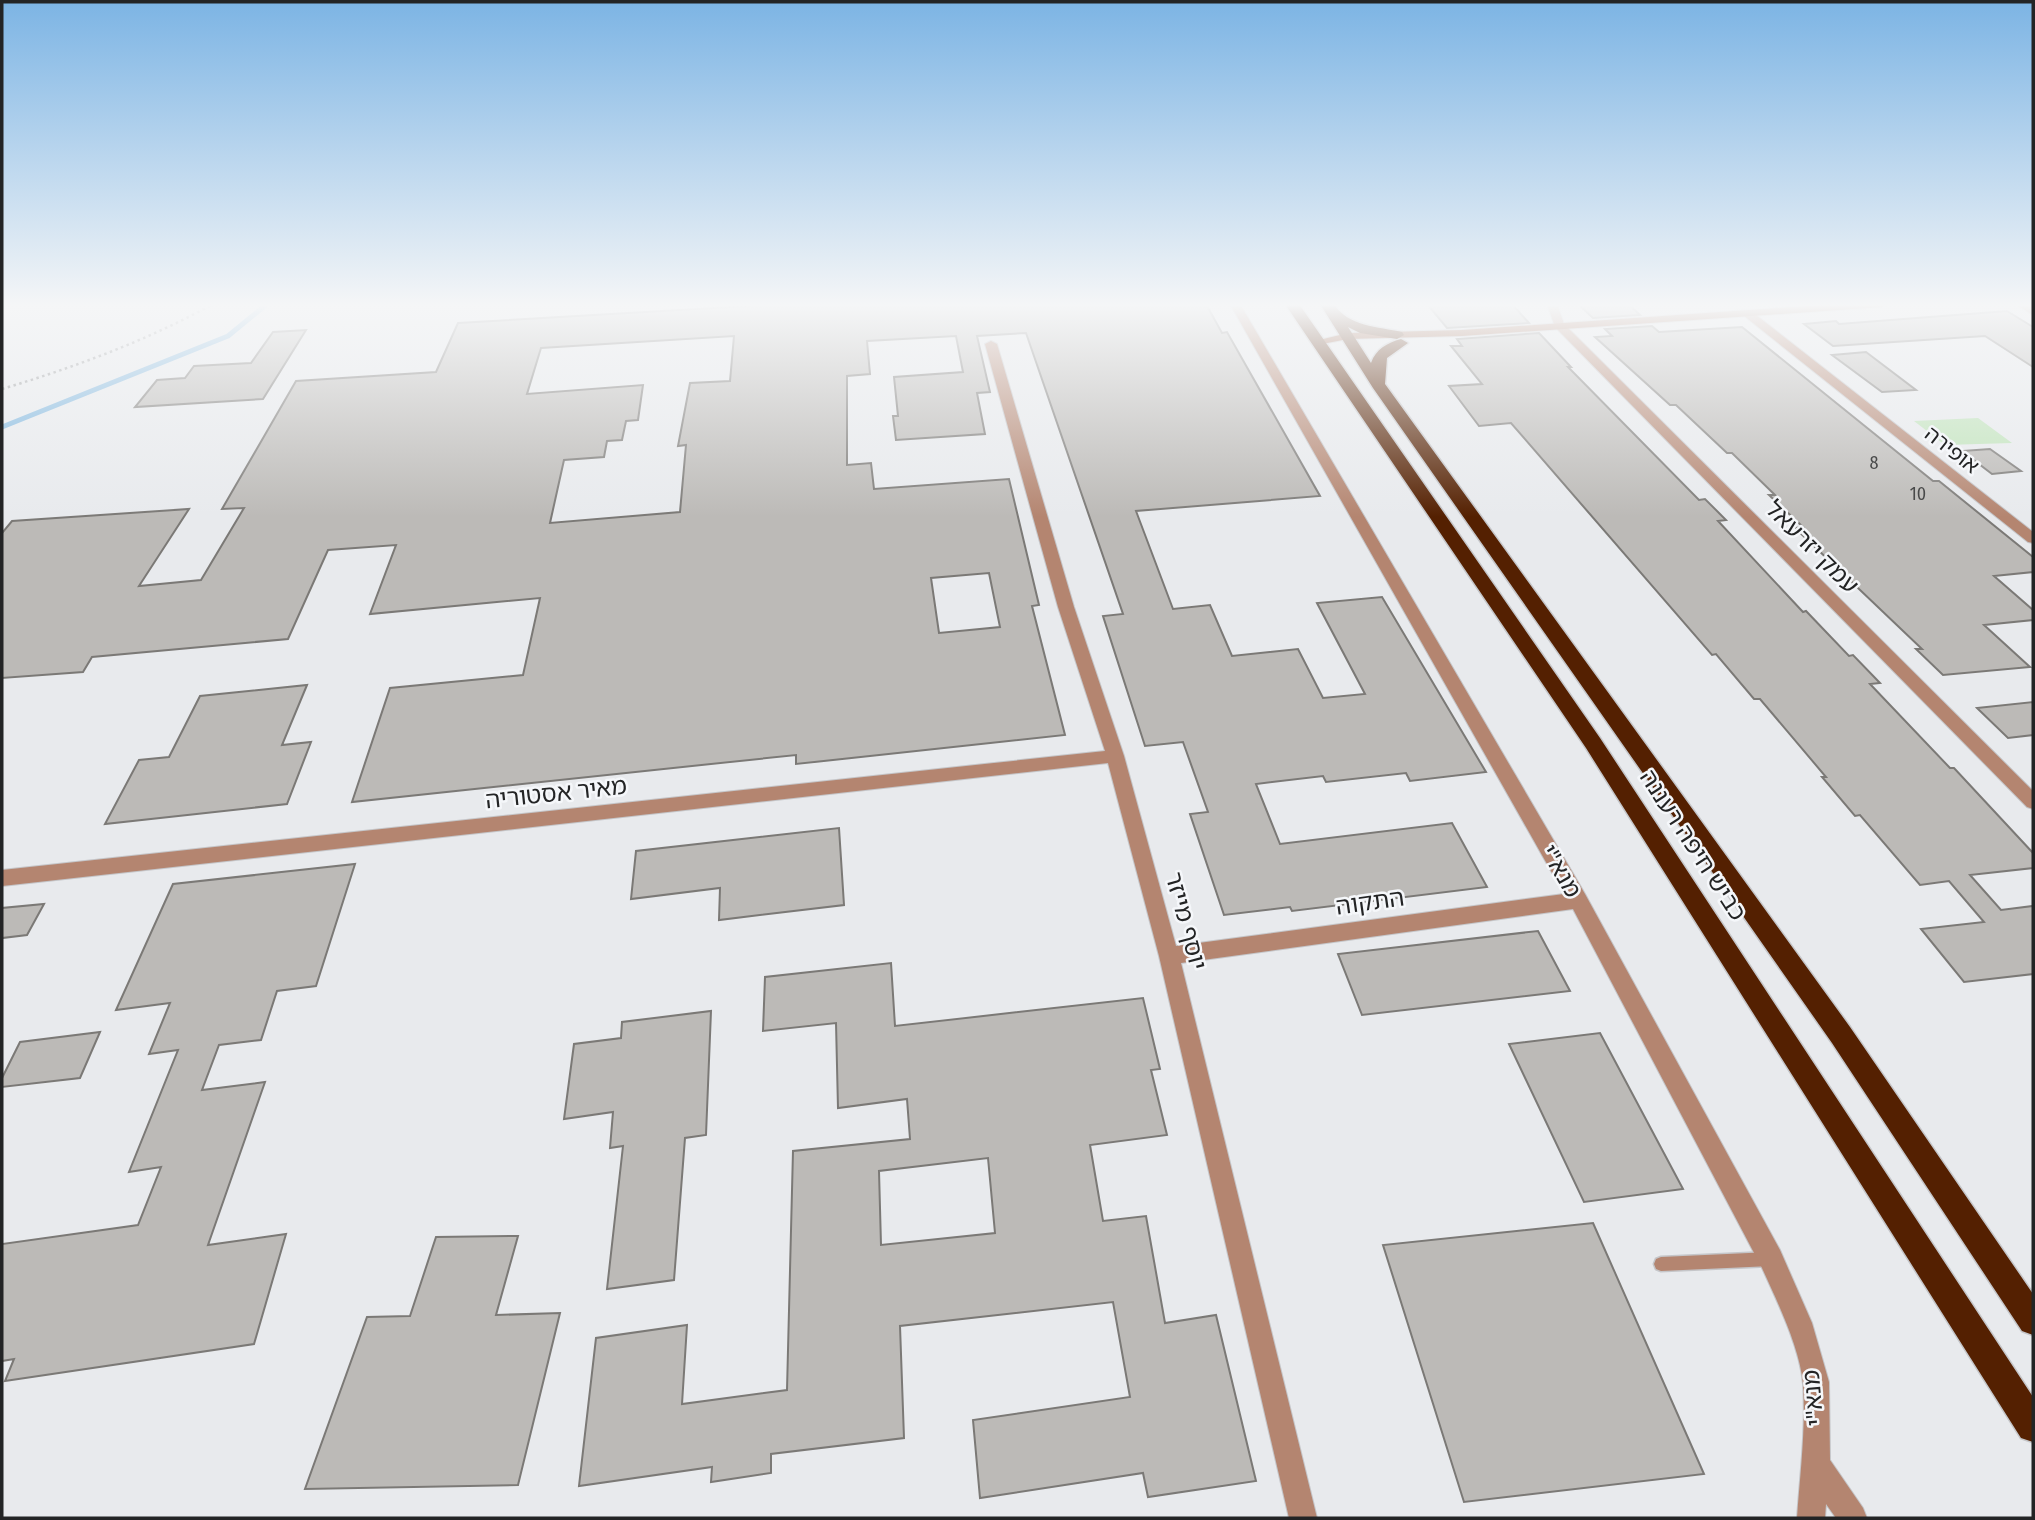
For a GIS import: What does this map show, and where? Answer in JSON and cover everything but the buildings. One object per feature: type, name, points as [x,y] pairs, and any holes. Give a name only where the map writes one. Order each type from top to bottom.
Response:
[{"type":"highway","name":"כביש חיפה רעננה","points":[[1340,375],[1593,743],[2028,1417],[2033,1442]]},
{"type":"highway","name":"כביש חיפה רעננה","points":[[1372,375],[1841,1035],[2033,1320]]},
{"type":"highway","points":[[1377,375],[1378,385]]},
{"type":"street","name":"יוסף מייזר","points":[[1000,375],[1066,607],[1115,756],[1169,956],[1303,1518]]},
{"type":"street","name":"מנא\"י","points":[[1276,375],[1578,900],[1771,1259],[1800,1323],[1816,1382],[1816,1464],[1811,1518]]},
{"type":"street","name":"עמק יזרעאל","points":[[1609,375],[2033,802]]},
{"type":"street","name":"אופירה","points":[[1825,375],[2033,539]]},
{"type":"street","name":"מאיר אסטוריה","points":[[2,878],[1115,756]]},
{"type":"street","name":"התקוה","points":[[1169,956],[1578,900]]},
{"type":"street","points":[[1816,1464],[1853,1518]]},
{"type":"lane","points":[[1661,1265],[1771,1259]]},
{"type":"path","points":[[2,389],[50,375]]},
{"type":"green space","points":[[1978,418],[2012,443],[1945,445],[1914,421]]},
{"type":"waterway","points":[[2,427],[131,375]]}]
